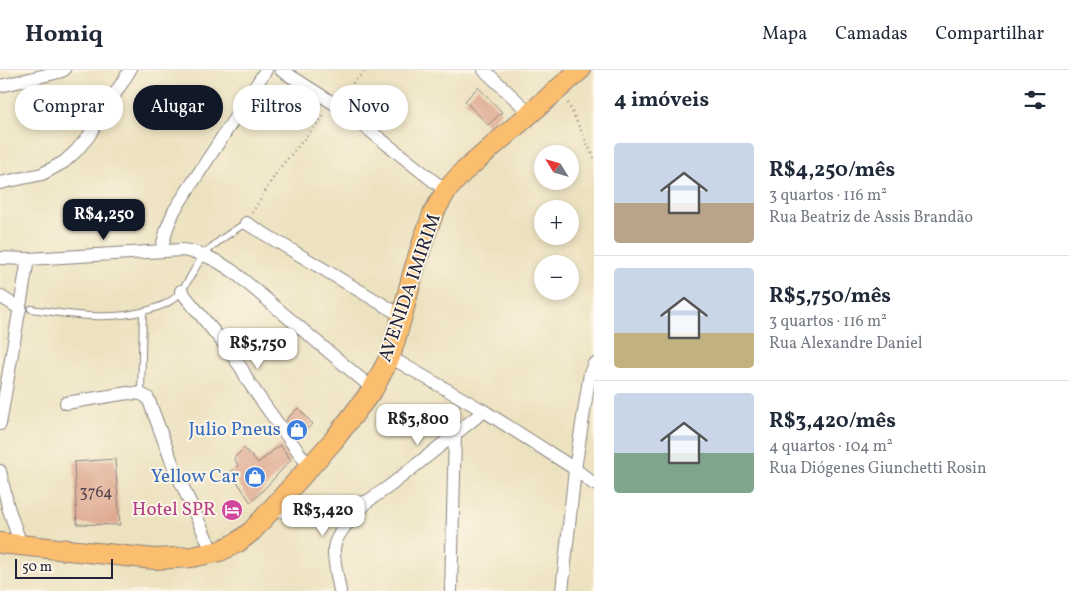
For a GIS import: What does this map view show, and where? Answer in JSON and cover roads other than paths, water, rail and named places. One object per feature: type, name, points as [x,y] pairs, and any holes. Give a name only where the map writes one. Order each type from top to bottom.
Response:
[{"type":"main road","name":"AVENIDA IMIRIM","points":[[0,542],[156,559],[192,557],[220,551],[238,542],[252,531],[333,442],[373,389],[390,357],[424,238],[433,214],[446,191],[462,173],[580,70]]},
{"type":"street","points":[[0,86],[64,70]]},
{"type":"street","points":[[0,183],[42,174],[64,162],[88,137],[130,70]]},
{"type":"street","points":[[161,252],[167,228],[174,212],[266,70]]},
{"type":"street","points":[[281,70],[333,103],[446,191]]},
{"type":"street","points":[[484,70],[530,113]]},
{"type":"street","points":[[246,223],[402,316]]},
{"type":"street","points":[[0,258],[28,259],[182,250],[204,255],[234,272],[373,389]]},
{"type":"street","points":[[0,424],[25,309],[28,259]]},
{"type":"street","points":[[181,291],[224,344],[261,400],[310,468]]},
{"type":"street","points":[[0,296],[25,309]]},
{"type":"street","points":[[390,357],[484,412],[575,469],[594,484]]},
{"type":"street","points":[[562,591],[575,469],[590,373],[594,364]]},
{"type":"street","points":[[66,403],[128,393],[141,394],[148,398],[173,465],[213,553]]},
{"type":"street","points":[[340,591],[334,548],[342,530],[368,501],[484,412]]},
{"type":"street","points":[[451,591],[455,435]]},
{"type":"street","points":[[0,471],[8,507],[21,545]]},
{"type":"street","points":[[274,508],[297,516],[368,501]]},
{"type":"lane","points":[[25,309],[96,317],[114,317],[143,312],[164,305],[174,299],[181,291],[204,255],[231,232],[246,223]]},
{"type":"lane","points":[[141,394],[143,312]]},
{"type":"place","name":"Julio Pneus","points":[[297,430]]},
{"type":"place","name":"Yellow Car","points":[[255,477]]},
{"type":"place","name":"Hotel SPR","points":[[232,510]]}]
